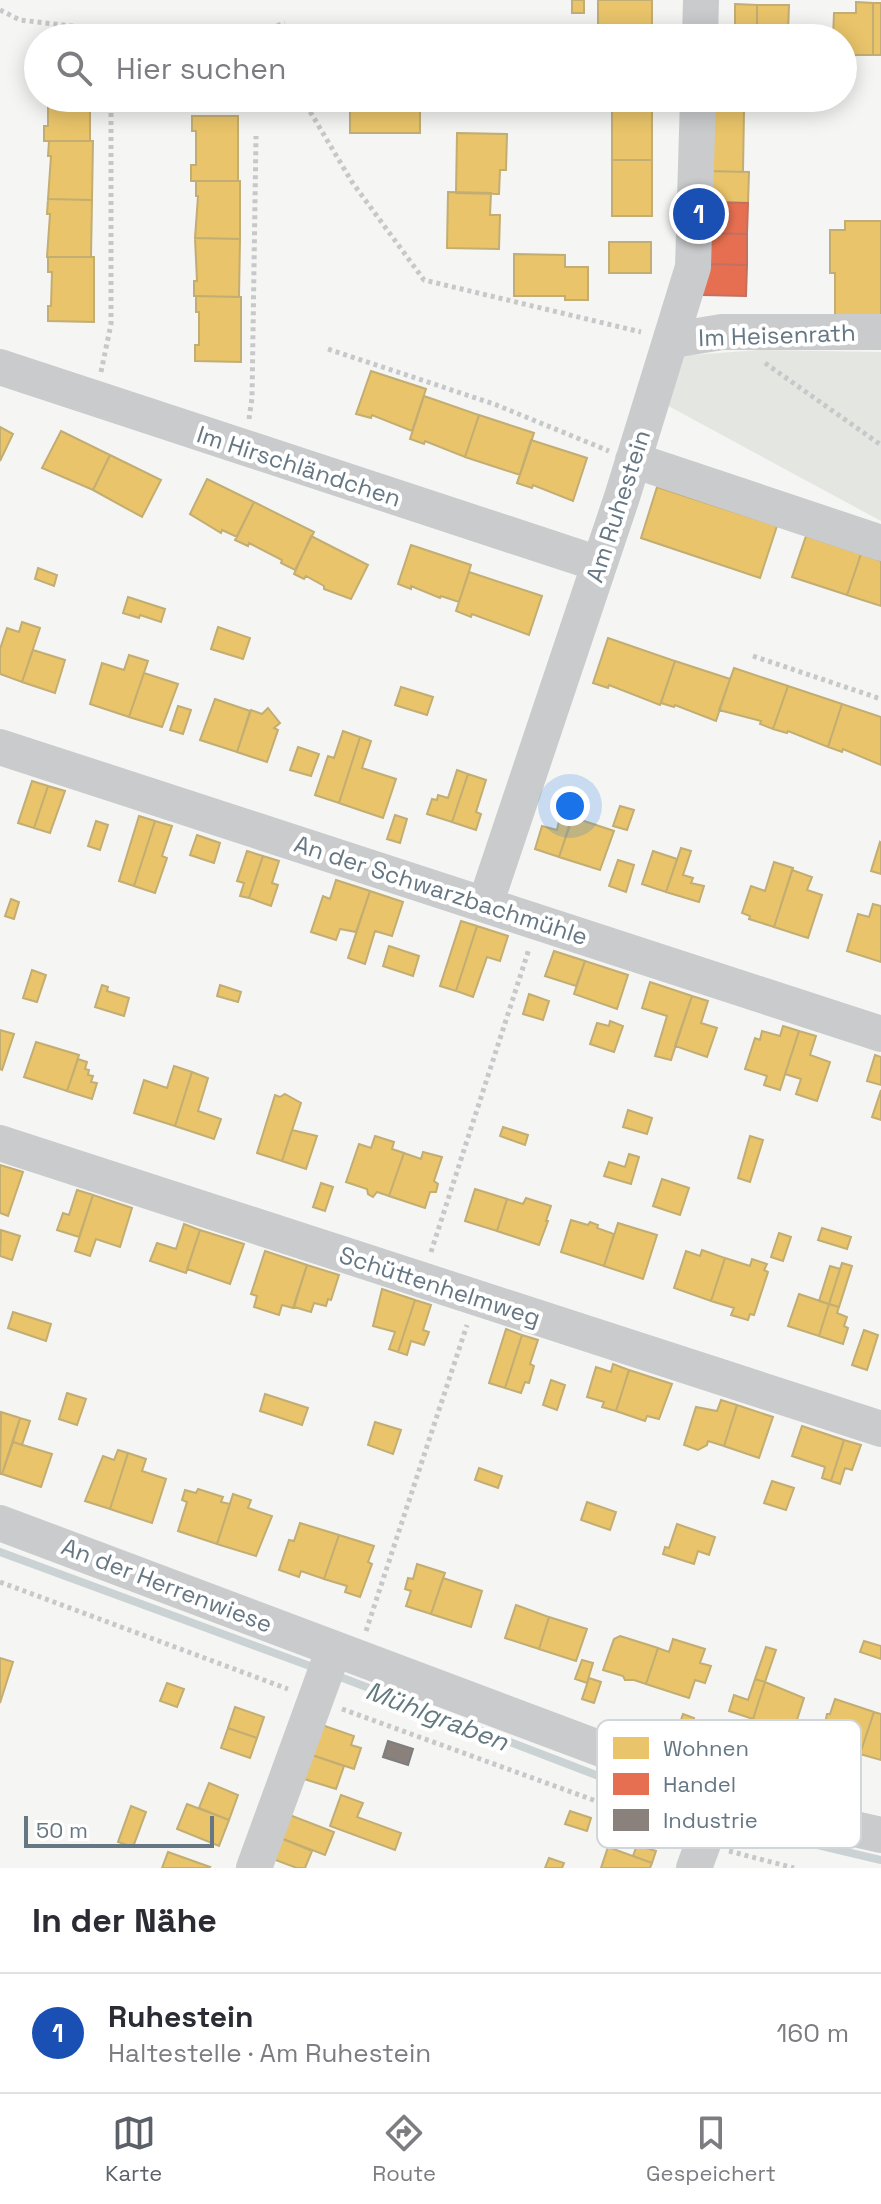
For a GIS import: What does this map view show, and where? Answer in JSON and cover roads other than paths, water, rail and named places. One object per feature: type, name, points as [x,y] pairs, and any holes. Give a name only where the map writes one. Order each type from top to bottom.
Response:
[{"type":"street","points":[[700,24],[701,0]]},
{"type":"street","name":"Am Ruhestein","points":[[485,905],[673,340],[693,267],[698,112]]},
{"type":"street","name":"Im Heisenrath","points":[[673,340],[722,332],[881,332]]},
{"type":"street","name":"Im Hirschländchen","points":[[0,367],[599,564]]},
{"type":"street","points":[[633,460],[881,543]]},
{"type":"street","name":"An der Schwarzbachmühle","points":[[0,747],[881,1034]]},
{"type":"street","name":"Schüttenhelmweg","points":[[0,1143],[881,1429]]},
{"type":"street","name":"An der Herrenwiese","points":[[0,1523],[331,1672],[597,1783]]},
{"type":"street","points":[[254,1868],[331,1672]]},
{"type":"street","name":"An der Herrenwiese","points":[[861,1830],[881,1835]]},
{"type":"waterway","name":"Mühlgraben","points":[[0,1552],[318,1669]]},
{"type":"waterway","name":"Mühlgraben","points":[[335,1675],[597,1775]]},
{"type":"waterway","name":"Mühlgraben","points":[[830,1848],[881,1860]]},
{"type":"place","name":"Ruhestein","points":[[699,214]]}]
